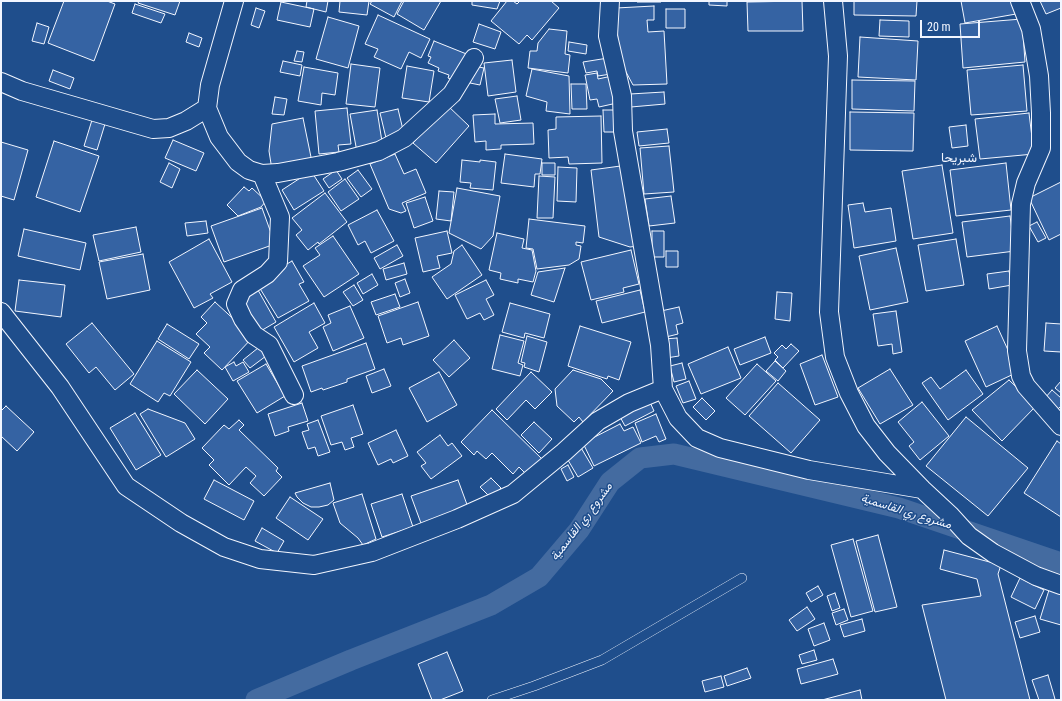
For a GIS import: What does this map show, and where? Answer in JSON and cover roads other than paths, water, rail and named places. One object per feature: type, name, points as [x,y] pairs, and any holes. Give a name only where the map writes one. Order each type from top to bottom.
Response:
[{"type":"street","points":[[234,1],[210,85],[207,108],[219,137],[238,162],[249,170],[262,174],[278,173],[338,162],[379,151],[404,138],[452,94],[474,58]]},
{"type":"street","points":[[610,1],[608,36],[622,96],[623,131],[660,345],[663,389],[678,418],[697,438],[720,448],[809,470],[922,489]]},
{"type":"street","points":[[833,1],[838,56],[829,312],[835,356],[849,393],[866,426],[887,453],[950,515],[969,536],[993,553],[1036,576],[1061,585]]},
{"type":"street","points":[[1020,1],[1031,29],[1039,76],[1042,113],[1041,148],[1026,183],[1021,204],[1017,351],[1020,376],[1026,386],[1061,426]]},
{"type":"street","points":[[1,82],[22,91],[153,129],[169,128],[186,121],[207,108]]},
{"type":"street","points":[[262,174],[280,217],[278,262],[267,274],[242,290],[236,304],[243,319],[254,335],[269,344],[294,395]]},
{"type":"street","points":[[1,312],[60,387],[126,486],[181,523],[224,547],[260,559],[314,565],[372,552],[457,519],[513,494],[564,452],[598,421],[629,404],[663,389]]},
{"type":"lane","points":[[492,700],[602,660],[742,578]]},
{"type":"waterway","name":"مشروع ري القاسمية","points":[[256,700],[351,660],[491,605],[539,577],[579,530],[610,482],[640,458],[674,454],[899,508],[1061,563]]},
{"type":"district","name":"شبريحا","points":[[959,159]]}]
